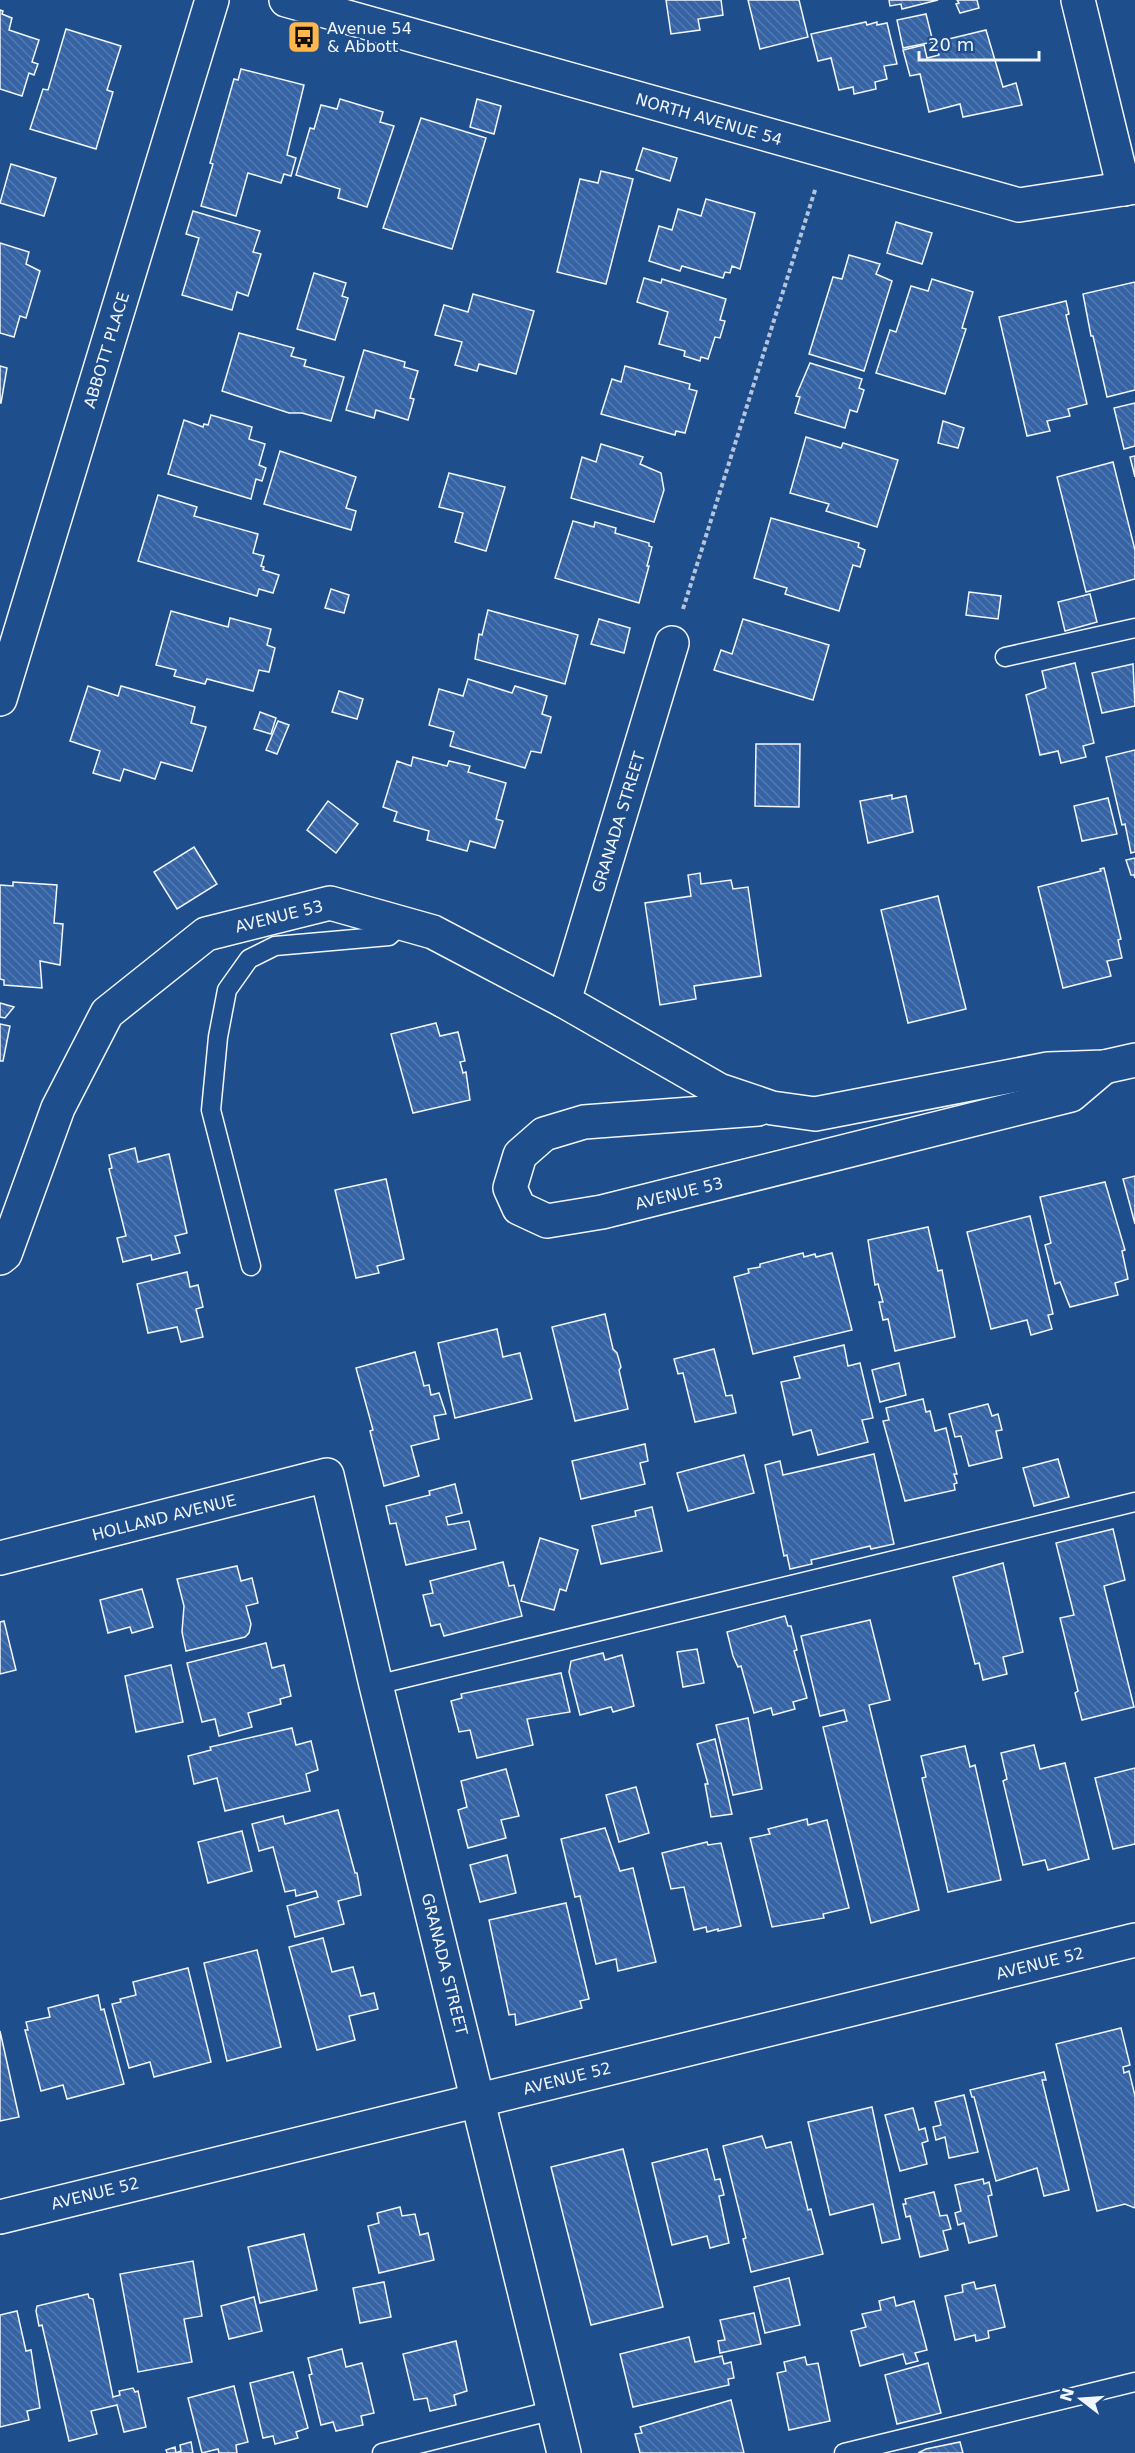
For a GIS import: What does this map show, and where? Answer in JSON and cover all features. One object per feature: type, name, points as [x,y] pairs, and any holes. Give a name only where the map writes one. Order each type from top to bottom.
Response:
[{"type":"street","name":"ABBOTT PLACE","points":[[0,699],[212,0]]},
{"type":"street","name":"NORTH AVENUE 54","points":[[286,0],[1018,205],[1129,188]]},
{"type":"street","points":[[1078,0],[1129,188]]},
{"type":"street","name":"GRANADA STREET","points":[[564,1001],[672,643]]},
{"type":"street","name":"AVENUE 53","points":[[0,1258],[5,1254],[58,1108],[106,1013],[206,934],[330,903],[433,932],[564,1001],[719,1090],[772,1108],[815,1114],[1048,1069],[1120,1063]]},
{"type":"street","name":"AVENUE 53","points":[[772,1108],[584,1122],[544,1134],[520,1155],[510,1188],[519,1208],[547,1221],[602,1212],[1071,1095],[1120,1063]]},
{"type":"street","name":"GRANADA STREET","points":[[327,1475],[376,1685],[564,2453]]},
{"type":"street","name":"HOLLAND AVENUE","points":[[0,1558],[327,1475]]},
{"type":"street","name":"AVENUE 52","points":[[0,2217],[1135,1940]]},
{"type":"lane","points":[[1005,657],[1135,628]]},
{"type":"lane","points":[[251,1266],[211,1110],[218,1037],[227,990],[249,958],[275,946],[389,936],[402,924]]},
{"type":"lane","points":[[376,1685],[1135,1502]]},
{"type":"lane","points":[[844,2453],[1135,2382]]},
{"type":"lane","points":[[382,2453],[554,2410]]},
{"type":"path","points":[[672,643],[827,152]]},
{"type":"building","points":[[666,0],[721,0],[723,15],[698,19],[700,30],[671,34]]},
{"type":"building","points":[[748,0],[799,0],[808,37],[760,49]]},
{"type":"building","points":[[889,0],[938,0],[902,9],[901,4],[890,6]]},
{"type":"building","points":[[957,0],[977,0],[979,8],[960,13],[956,4],[959,3]]},
{"type":"building","points":[[0,10],[3,11],[2,14],[12,18],[9,30],[39,40],[32,62],[38,64],[34,75],[29,73],[22,96],[0,89]]},
{"type":"building","points":[[926,14],[933,42],[903,48],[897,20]]},
{"type":"building","points":[[866,22],[867,25],[877,22],[877,25],[887,23],[897,64],[884,66],[887,79],[875,82],[876,89],[854,94],[853,87],[839,90],[831,58],[818,61],[811,34]]},
{"type":"building","points":[[66,29],[121,46],[107,90],[113,92],[96,149],[30,129],[43,89],[48,90]]},
{"type":"building","points":[[986,30],[1003,87],[1016,83],[1022,105],[963,117],[960,104],[929,112],[920,74],[910,76],[903,50],[924,45],[927,58],[939,55],[936,42]]},
{"type":"building","points":[[241,69],[304,85],[287,155],[296,158],[291,176],[284,174],[281,183],[248,173],[236,216],[201,206],[213,164],[210,163],[234,79],[238,80]]},
{"type":"building","points":[[340,99],[383,112],[380,122],[394,126],[367,207],[338,198],[340,189],[296,175],[310,128],[314,129],[321,105],[337,109]]},
{"type":"building","points":[[477,99],[501,106],[494,134],[470,127]]},
{"type":"building","points":[[421,118],[486,138],[452,249],[383,228]]},
{"type":"building","points":[[643,148],[677,158],[670,181],[636,170]]},
{"type":"building","points":[[11,164],[56,178],[44,216],[0,203]]},
{"type":"building","points":[[601,171],[633,179],[606,284],[557,272],[580,179],[598,183]]},
{"type":"building","points":[[706,199],[755,213],[740,269],[732,266],[730,273],[725,272],[723,278],[682,266],[680,271],[649,261],[659,226],[672,230],[678,209],[701,216]]},
{"type":"building","points":[[193,211],[260,231],[253,252],[261,254],[248,296],[237,292],[232,310],[182,295],[199,238],[186,234]]},
{"type":"building","points":[[896,222],[932,233],[922,264],[887,253]]},
{"type":"building","points":[[0,243],[29,252],[26,264],[40,271],[26,318],[20,316],[14,337],[0,333]]},
{"type":"building","points":[[849,255],[880,264],[876,274],[892,281],[864,371],[809,354],[833,277],[842,279]]},
{"type":"building","points":[[314,273],[346,283],[342,296],[348,298],[335,340],[297,329]]},
{"type":"building","points":[[644,278],[661,283],[662,279],[726,299],[720,320],[725,321],[720,338],[715,337],[708,359],[701,357],[700,361],[684,356],[685,351],[659,344],[668,312],[637,302]]},
{"type":"building","points":[[932,279],[973,292],[962,328],[966,329],[945,394],[876,373],[890,330],[896,332],[911,286],[928,291]]},
{"type":"building","points":[[1135,282],[1135,390],[1107,397],[1083,294]]},
{"type":"building","points":[[473,294],[534,311],[516,374],[479,364],[477,371],[455,365],[462,342],[435,335],[444,305],[468,312]]},
{"type":"building","points":[[1066,301],[1069,314],[1066,315],[1087,404],[1068,409],[1070,416],[1047,421],[1050,431],[1027,436],[999,317]]},
{"type":"building","points":[[239,333],[294,348],[291,356],[306,360],[304,366],[344,377],[331,421],[302,413],[289,413],[222,391]]},
{"type":"building","points":[[364,350],[405,362],[404,367],[418,371],[410,398],[414,399],[408,420],[376,410],[374,418],[346,410]]},
{"type":"building","points":[[810,363],[862,379],[859,388],[864,390],[857,412],[850,410],[845,428],[795,413],[800,397],[796,396]]},
{"type":"building","points":[[0,366],[7,368],[1,403],[0,403]]},
{"type":"building","points":[[625,366],[690,384],[689,389],[697,391],[685,433],[676,431],[675,435],[601,414],[612,379],[621,382]]},
{"type":"building","points":[[1135,403],[1135,446],[1124,449],[1114,408]]},
{"type":"building","points":[[211,415],[252,427],[249,439],[265,444],[259,465],[266,468],[262,481],[256,479],[251,499],[168,474],[184,420],[203,427],[204,424],[208,425]]},
{"type":"building","points":[[943,421],[964,428],[958,448],[938,443]]},
{"type":"building","points":[[806,437],[841,448],[843,443],[898,460],[877,527],[826,511],[829,504],[790,493]]},
{"type":"building","points":[[601,444],[643,457],[640,464],[661,473],[664,490],[654,522],[571,498],[582,457],[596,462]]},
{"type":"building","points":[[280,451],[356,477],[346,508],[356,511],[351,530],[264,504]]},
{"type":"building","points":[[1135,456],[1135,477],[1130,457]]},
{"type":"building","points":[[1113,462],[1135,550],[1135,579],[1086,592],[1057,477]]},
{"type":"building","points":[[449,473],[505,487],[486,551],[455,542],[463,513],[439,507]]},
{"type":"building","points":[[158,495],[197,507],[194,516],[258,534],[253,553],[264,556],[261,566],[264,567],[263,570],[279,575],[273,593],[259,589],[257,596],[138,561]]},
{"type":"building","points":[[771,518],[859,543],[858,547],[865,550],[860,567],[853,565],[839,611],[785,594],[787,588],[754,578]]},
{"type":"building","points":[[573,521],[594,527],[595,522],[616,528],[615,533],[649,543],[652,547],[647,566],[649,566],[639,603],[555,578]]},
{"type":"building","points":[[331,589],[349,595],[344,613],[325,608]]},
{"type":"building","points":[[969,592],[1001,596],[998,619],[966,615]]},
{"type":"building","points":[[1090,594],[1097,622],[1065,631],[1058,602]]},
{"type":"building","points":[[488,610],[578,635],[565,684],[475,659],[479,634],[482,635]]},
{"type":"building","points":[[171,611],[228,627],[230,618],[271,629],[267,645],[275,648],[269,672],[259,670],[253,691],[207,679],[205,684],[174,676],[176,670],[156,665]]},
{"type":"building","points":[[599,619],[630,628],[624,653],[591,644]]},
{"type":"building","points":[[743,619],[829,645],[813,700],[714,670],[721,650],[732,654]]},
{"type":"building","points":[[1075,663],[1094,743],[1083,746],[1086,757],[1061,763],[1058,751],[1040,755],[1026,695],[1046,688],[1042,671]]},
{"type":"building","points":[[1133,664],[1135,706],[1102,713],[1092,673]]},
{"type":"building","points":[[468,679],[512,693],[515,686],[547,696],[542,714],[551,717],[541,753],[531,751],[525,768],[450,746],[454,732],[429,725],[439,689],[463,696]]},
{"type":"building","points":[[88,686],[118,696],[121,686],[195,707],[191,723],[206,727],[192,771],[161,762],[155,779],[124,769],[120,781],[93,773],[100,751],[70,741]]},
{"type":"building","points":[[339,691],[363,699],[357,719],[332,712]]},
{"type":"building","points":[[260,712],[276,718],[271,734],[254,729]]},
{"type":"building","points":[[278,721],[289,725],[277,754],[266,750]]},
{"type":"building","points":[[756,744],[800,744],[799,807],[755,806]]},
{"type":"building","points":[[1135,750],[1135,852],[1131,853],[1106,757]]},
{"type":"building","points":[[413,757],[447,766],[449,761],[470,766],[468,772],[506,783],[496,819],[503,821],[495,848],[470,841],[467,851],[427,840],[429,831],[394,821],[397,812],[383,807],[397,761],[411,766]]},
{"type":"building","points":[[892,795],[892,799],[906,796],[913,832],[868,843],[860,801]]},
{"type":"building","points":[[1108,798],[1117,834],[1082,841],[1074,806]]},
{"type":"building","points":[[328,801],[358,824],[336,853],[307,830]]},
{"type":"building","points":[[194,847],[217,884],[177,909],[154,872]]},
{"type":"building","points":[[1135,858],[1135,878],[1131,875],[1126,860]]},
{"type":"building","points":[[1104,868],[1121,939],[1118,940],[1122,958],[1107,961],[1111,976],[1063,988],[1038,887],[1101,871],[1100,869]]},
{"type":"building","points":[[700,873],[701,884],[731,880],[733,889],[748,887],[761,976],[694,986],[696,999],[660,1005],[645,903],[691,896],[688,875]]},
{"type":"building","points":[[13,882],[57,885],[54,923],[63,924],[60,965],[40,961],[42,988],[4,985],[4,980],[0,979],[0,885],[13,886]]},
{"type":"building","points":[[938,896],[966,1009],[908,1023],[881,910]]},
{"type":"building","points":[[0,1003],[14,1007],[5,1018],[0,1017]]},
{"type":"building","points":[[436,1023],[440,1036],[458,1032],[465,1061],[460,1062],[463,1073],[466,1072],[470,1100],[413,1113],[391,1034]]},
{"type":"building","points":[[0,1024],[10,1026],[3,1061],[0,1061]]},
{"type":"building","points":[[135,1148],[138,1162],[169,1154],[187,1233],[175,1236],[180,1253],[152,1260],[151,1255],[123,1262],[117,1238],[126,1236],[109,1169],[112,1168],[109,1155]]},
{"type":"building","points":[[1135,1176],[1135,1224],[1123,1179]]},
{"type":"building","points":[[386,1179],[404,1259],[377,1266],[379,1273],[356,1278],[335,1190]]},
{"type":"building","points":[[1105,1182],[1125,1250],[1122,1251],[1128,1279],[1115,1283],[1118,1295],[1070,1307],[1060,1282],[1055,1284],[1045,1245],[1051,1243],[1040,1197]]},
{"type":"building","points":[[1030,1216],[1053,1314],[1048,1315],[1052,1329],[1031,1335],[1027,1320],[991,1329],[967,1232]]},
{"type":"building","points":[[928,1227],[938,1271],[942,1270],[955,1337],[895,1351],[888,1319],[883,1320],[879,1302],[883,1302],[878,1284],[875,1285],[868,1240]]},
{"type":"building","points":[[803,1253],[804,1257],[815,1254],[816,1257],[832,1253],[852,1330],[753,1354],[734,1277],[749,1273],[748,1269],[760,1267],[760,1264]]},
{"type":"building","points":[[187,1272],[190,1287],[198,1285],[203,1307],[196,1309],[203,1337],[181,1342],[177,1327],[148,1333],[137,1284]]},
{"type":"building","points":[[605,1314],[613,1349],[617,1353],[621,1367],[619,1370],[628,1409],[575,1421],[552,1327]]},
{"type":"building","points":[[497,1329],[503,1357],[520,1353],[532,1399],[455,1418],[438,1343]]},
{"type":"building","points":[[844,1345],[848,1366],[860,1363],[873,1418],[862,1420],[868,1442],[818,1455],[811,1430],[793,1435],[781,1382],[800,1378],[794,1357]]},
{"type":"building","points":[[714,1349],[726,1396],[732,1395],[736,1413],[695,1422],[683,1373],[678,1374],[674,1359]]},
{"type":"building","points":[[415,1352],[424,1386],[429,1385],[431,1395],[439,1393],[446,1414],[434,1416],[439,1439],[411,1446],[419,1476],[384,1486],[370,1431],[373,1430],[356,1368]]},
{"type":"building","points":[[899,1363],[906,1395],[880,1402],[872,1370]]},
{"type":"building","points":[[923,1399],[926,1412],[930,1411],[935,1431],[946,1428],[957,1483],[954,1484],[955,1490],[905,1501],[883,1421],[889,1420],[886,1408]]},
{"type":"building","points":[[988,1404],[992,1416],[998,1414],[1002,1430],[996,1431],[1002,1458],[969,1466],[961,1436],[955,1437],[949,1414]]},
{"type":"building","points":[[645,1444],[648,1461],[640,1463],[645,1484],[581,1499],[572,1461]]},
{"type":"building","points":[[874,1454],[894,1544],[871,1549],[870,1546],[811,1560],[812,1564],[790,1569],[787,1555],[784,1556],[765,1465],[780,1461],[783,1475]]},
{"type":"building","points":[[744,1455],[754,1493],[688,1511],[677,1473]]},
{"type":"building","points":[[1058,1459],[1069,1497],[1034,1506],[1023,1468]]},
{"type":"building","points":[[455,1484],[462,1513],[446,1517],[448,1525],[469,1521],[476,1549],[406,1565],[396,1523],[390,1524],[386,1506],[430,1495],[429,1491]]},
{"type":"building","points":[[652,1507],[662,1551],[601,1564],[592,1526],[636,1516],[635,1511]]},
{"type":"building","points":[[1113,1529],[1125,1580],[1104,1586],[1134,1707],[1082,1720],[1075,1693],[1078,1691],[1060,1618],[1074,1615],[1056,1543]]},
{"type":"building","points":[[540,1538],[578,1550],[566,1591],[560,1589],[554,1610],[521,1601]]},
{"type":"building","points":[[503,1562],[509,1586],[514,1585],[522,1616],[444,1636],[440,1624],[431,1626],[423,1595],[433,1593],[430,1581]]},
{"type":"building","points":[[1003,1563],[1023,1652],[1003,1657],[1007,1674],[983,1680],[979,1663],[975,1664],[953,1577]]},
{"type":"building","points":[[237,1566],[241,1581],[252,1578],[258,1603],[246,1606],[251,1624],[249,1633],[245,1637],[186,1651],[182,1632],[184,1606],[177,1579]]},
{"type":"building","points":[[142,1589],[153,1627],[132,1633],[130,1627],[108,1633],[100,1600]]},
{"type":"building","points":[[785,1616],[788,1626],[791,1626],[797,1650],[794,1651],[807,1698],[793,1702],[795,1709],[773,1715],[771,1708],[754,1713],[741,1666],[738,1667],[733,1656],[727,1632]]},
{"type":"building","points":[[870,1620],[890,1700],[869,1705],[919,1910],[871,1923],[823,1727],[847,1721],[844,1710],[820,1716],[801,1636]]},
{"type":"building","points":[[4,1621],[16,1670],[0,1674],[0,1622]]},
{"type":"building","points":[[266,1643],[272,1668],[284,1665],[291,1696],[280,1699],[281,1704],[248,1713],[252,1727],[219,1736],[215,1719],[202,1722],[187,1663]]},
{"type":"building","points":[[697,1649],[704,1683],[683,1687],[677,1652]]},
{"type":"building","points":[[603,1653],[605,1660],[622,1655],[634,1706],[613,1712],[611,1707],[580,1715],[569,1672],[571,1661]]},
{"type":"building","points":[[171,1665],[183,1722],[136,1732],[125,1676]]},
{"type":"building","points":[[561,1673],[570,1712],[527,1719],[533,1745],[477,1758],[470,1730],[459,1732],[451,1701],[462,1698],[461,1694]]},
{"type":"building","points":[[748,1718],[762,1789],[733,1795],[716,1725]]},
{"type":"building","points":[[292,1728],[296,1745],[311,1741],[318,1770],[306,1774],[310,1791],[225,1811],[217,1778],[194,1784],[188,1756],[211,1750],[210,1747]]},
{"type":"building","points":[[715,1739],[732,1814],[711,1817],[705,1784],[708,1784],[697,1744]]},
{"type":"building","points":[[1034,1745],[1040,1769],[1065,1763],[1089,1859],[1048,1870],[1045,1860],[1023,1865],[1003,1781],[1007,1779],[1001,1753]]},
{"type":"building","points":[[965,1746],[970,1767],[975,1765],[1001,1880],[948,1892],[922,1778],[926,1777],[921,1756]]},
{"type":"building","points":[[1135,1768],[1135,1844],[1113,1849],[1095,1778]]},
{"type":"building","points":[[506,1769],[519,1816],[501,1820],[506,1838],[468,1848],[458,1810],[467,1807],[461,1781]]},
{"type":"building","points":[[636,1787],[649,1833],[619,1842],[606,1795]]},
{"type":"building","points":[[338,1810],[355,1873],[357,1873],[361,1895],[338,1901],[344,1924],[295,1937],[287,1906],[318,1897],[316,1891],[296,1896],[295,1890],[285,1892],[273,1847],[259,1851],[252,1824],[283,1816],[285,1824]]},
{"type":"building","points":[[807,1819],[808,1825],[827,1820],[849,1908],[823,1914],[824,1918],[772,1927],[750,1838],[770,1834],[768,1829]]},
{"type":"building","points":[[605,1828],[620,1871],[633,1868],[656,1962],[618,1971],[616,1959],[596,1964],[580,1896],[575,1897],[561,1839]]},
{"type":"building","points":[[242,1831],[252,1871],[208,1883],[198,1842]]},
{"type":"building","points":[[707,1842],[708,1845],[721,1843],[741,1926],[707,1932],[706,1927],[694,1930],[684,1887],[671,1889],[662,1853]]},
{"type":"building","points":[[507,1855],[516,1893],[480,1902],[470,1865]]},
{"type":"building","points":[[566,1903],[589,1999],[580,2001],[582,2008],[516,2025],[515,2014],[509,2015],[489,1920]]},
{"type":"building","points":[[323,1938],[332,1972],[353,1967],[361,1996],[374,1993],[378,2009],[349,2016],[355,2040],[317,2050],[289,1947]]},
{"type":"building","points":[[257,1950],[281,2047],[227,2061],[204,1963]]},
{"type":"building","points":[[188,1968],[211,2062],[154,2077],[150,2062],[129,2068],[112,2004],[121,2002],[120,1999],[136,1995],[133,1982]]},
{"type":"building","points":[[98,1995],[101,2010],[104,2009],[124,2084],[67,2099],[63,2085],[41,2091],[25,2030],[28,2030],[26,2022],[50,2017],[48,2008]]},
{"type":"building","points":[[1121,2028],[1130,2065],[1123,2067],[1124,2073],[1129,2071],[1135,2096],[1135,2208],[1125,2204],[1097,2211],[1056,2044]]},
{"type":"building","points":[[0,2031],[19,2117],[0,2121]]},
{"type":"building","points":[[1044,2072],[1046,2080],[1042,2080],[1069,2190],[1044,2196],[1037,2168],[996,2181],[974,2097],[970,2090]]},
{"type":"building","points":[[964,2095],[978,2152],[949,2158],[945,2137],[936,2140],[933,2127],[941,2125],[935,2102]]},
{"type":"building","points":[[872,2107],[900,2239],[882,2243],[873,2204],[830,2215],[808,2122]]},
{"type":"building","points":[[913,2108],[919,2130],[925,2128],[928,2141],[922,2143],[927,2164],[900,2171],[885,2115]]},
{"type":"building","points":[[762,2136],[766,2148],[791,2142],[808,2210],[811,2209],[823,2254],[751,2272],[743,2239],[746,2238],[723,2146]]},
{"type":"building","points":[[623,2149],[663,2307],[591,2325],[551,2167]]},
{"type":"building","points":[[707,2149],[715,2180],[720,2179],[724,2195],[719,2196],[729,2243],[710,2248],[707,2236],[672,2245],[652,2163]]},
{"type":"building","points":[[983,2179],[984,2184],[989,2182],[992,2195],[988,2196],[997,2236],[969,2243],[964,2223],[958,2225],[955,2213],[961,2211],[955,2185]]},
{"type":"building","points":[[934,2192],[940,2216],[947,2215],[951,2229],[943,2231],[948,2250],[920,2257],[910,2216],[906,2217],[903,2204],[906,2204],[905,2199]]},
{"type":"building","points":[[400,2207],[402,2216],[415,2214],[420,2235],[428,2233],[434,2260],[379,2273],[368,2226],[379,2223],[377,2213]]},
{"type":"building","points":[[304,2234],[317,2290],[260,2303],[248,2247]]},
{"type":"building","points":[[193,2261],[202,2316],[184,2319],[192,2362],[138,2372],[120,2274]]},
{"type":"building","points":[[789,2278],[800,2325],[765,2333],[754,2287]]},
{"type":"building","points":[[384,2282],[391,2317],[360,2323],[353,2288]]},
{"type":"building","points":[[974,2282],[976,2289],[995,2285],[1005,2327],[988,2331],[989,2338],[976,2341],[975,2335],[955,2340],[945,2296],[963,2292],[962,2285]]},
{"type":"building","points":[[88,2294],[89,2298],[93,2299],[113,2397],[120,2395],[119,2391],[133,2388],[135,2392],[138,2391],[146,2427],[124,2432],[117,2405],[91,2411],[97,2434],[69,2441],[42,2325],[39,2326],[36,2311],[37,2306]]},
{"type":"building","points":[[254,2297],[262,2331],[229,2339],[221,2306]]},
{"type":"building","points":[[894,2297],[896,2306],[914,2301],[927,2350],[915,2353],[918,2361],[906,2364],[903,2354],[860,2366],[851,2331],[866,2327],[862,2314],[881,2310],[879,2301]]},
{"type":"building","points":[[17,2311],[26,2351],[31,2350],[40,2408],[27,2411],[29,2420],[0,2427],[0,2315]]},
{"type":"building","points":[[754,2313],[761,2344],[720,2353],[718,2341],[725,2340],[720,2320]]},
{"type":"building","points":[[689,2337],[695,2362],[722,2356],[724,2364],[731,2362],[734,2378],[728,2379],[729,2385],[633,2407],[620,2354]]},
{"type":"building","points":[[456,2341],[467,2391],[454,2395],[456,2405],[430,2411],[427,2398],[414,2400],[403,2354]]},
{"type":"building","points":[[342,2349],[346,2367],[362,2363],[374,2413],[361,2416],[363,2425],[336,2431],[333,2422],[321,2425],[309,2375],[312,2374],[308,2358]]},
{"type":"building","points":[[805,2357],[807,2365],[818,2363],[830,2421],[789,2430],[777,2373],[786,2371],[784,2362]]},
{"type":"building","points":[[928,2363],[941,2413],[897,2424],[885,2375]]},
{"type":"building","points":[[293,2372],[308,2428],[296,2432],[298,2438],[275,2444],[273,2436],[263,2438],[250,2383]]},
{"type":"building","points":[[234,2386],[248,2442],[236,2445],[237,2453],[219,2453],[218,2449],[202,2453],[188,2398]]},
{"type":"building","points":[[731,2400],[744,2453],[640,2453],[635,2434],[642,2433],[640,2427]]},
{"type":"building","points":[[191,2442],[193,2453],[176,2453],[181,2451],[180,2445]]},
{"type":"building","points":[[960,2442],[963,2453],[918,2453],[926,2449]]},
{"type":"building","points":[[175,2447],[176,2453],[167,2453],[166,2450]]},
{"type":"place","name":"Avenue 54 & Abbott","points":[[304,37]]}]
